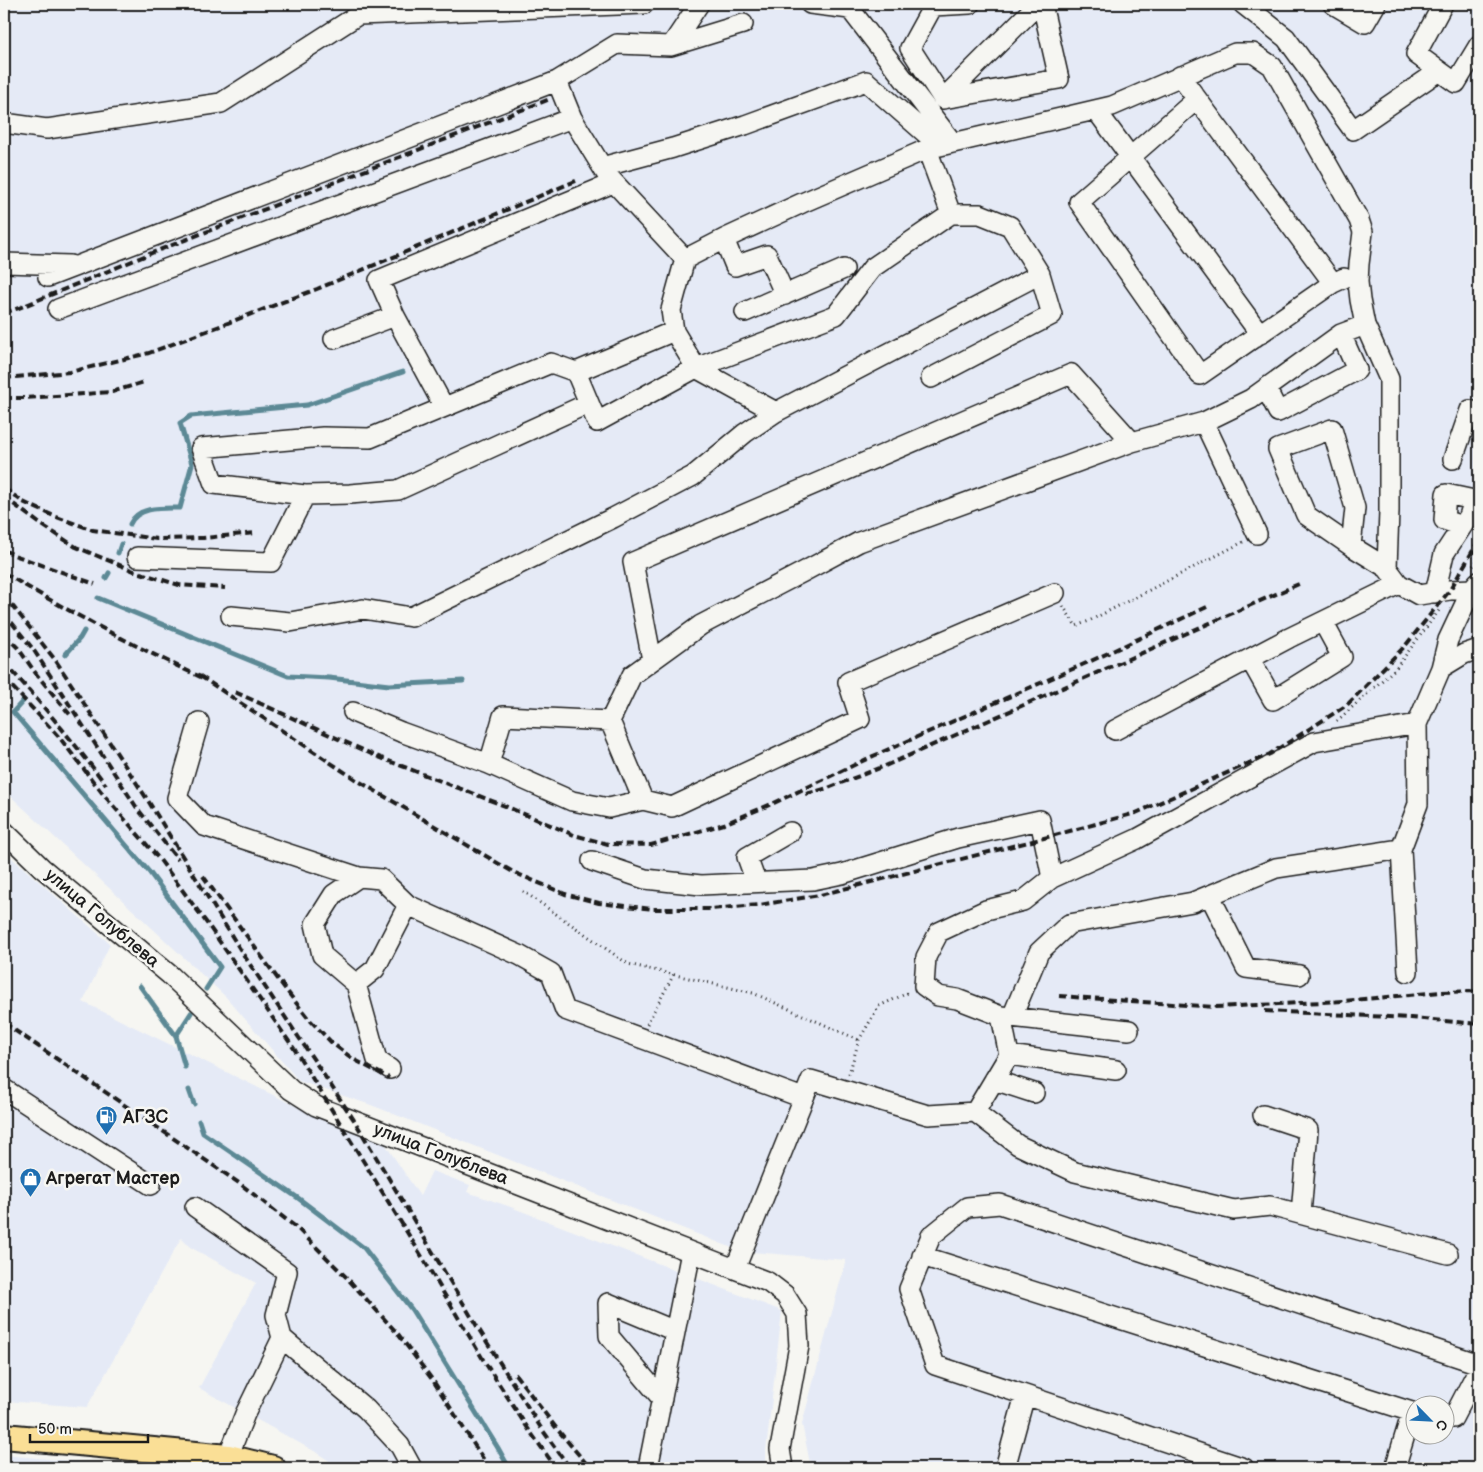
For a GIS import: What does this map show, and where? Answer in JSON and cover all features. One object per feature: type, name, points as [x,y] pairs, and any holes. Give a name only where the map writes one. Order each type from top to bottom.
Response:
[{"type":"main road","points":[[4,1436],[177,1460],[228,1457],[273,1468]]},
{"type":"street","points":[[4,123],[46,129],[221,102],[358,15],[644,4]]},
{"type":"street","points":[[671,46],[699,4]]},
{"type":"street","points":[[810,4],[850,9],[940,146],[951,214]]},
{"type":"street","points":[[943,99],[910,48],[933,6],[970,4]]},
{"type":"street","points":[[943,99],[1038,4]]},
{"type":"street","points":[[943,99],[1059,79],[1042,4]]},
{"type":"street","points":[[1243,4],[1286,38],[1352,130],[1440,71]]},
{"type":"street","points":[[1333,4],[1365,23],[1376,4]]},
{"type":"street","points":[[1443,4],[1416,54],[1456,83],[1479,46]]},
{"type":"street","points":[[48,277],[557,81],[617,44],[671,46],[743,24]]},
{"type":"street","points":[[776,412],[696,368],[674,331],[672,310],[685,259],[802,203],[940,146],[1112,106],[1235,53],[1253,53],[1272,66],[1359,220],[1363,232],[1359,271],[1360,300],[1365,325],[1390,379],[1390,511],[1387,568]]},
{"type":"street","points":[[1180,76],[1333,283]]},
{"type":"street","points":[[557,81],[572,118],[602,168],[613,183],[685,259]]},
{"type":"street","points":[[602,168],[745,125],[866,81],[940,146]]},
{"type":"street","points":[[1197,99],[1080,202],[1200,374],[1333,283],[1359,271]]},
{"type":"street","points":[[1096,110],[1260,334]]},
{"type":"street","points":[[58,309],[572,118]]},
{"type":"street","points":[[444,407],[395,316],[379,280],[613,183]]},
{"type":"street","points":[[576,372],[597,422],[696,368],[836,315],[872,268],[951,214],[980,214],[1010,226],[1040,274],[1052,315],[931,378]]},
{"type":"street","points":[[724,239],[735,266],[767,255],[785,295]]},
{"type":"street","points":[[4,262],[79,266]]},
{"type":"street","points":[[745,312],[844,269]]},
{"type":"street","points":[[231,616],[290,622],[364,609],[411,617],[613,518],[693,476],[745,433],[776,412],[1040,274]]},
{"type":"street","points":[[334,339],[395,316]]},
{"type":"street","points":[[643,800],[610,720],[632,675],[701,626],[860,542],[1132,442],[1204,422],[1251,399],[1341,334],[1365,325]]},
{"type":"street","points":[[589,403],[398,490],[305,495],[214,484],[202,448],[322,437],[370,438],[551,363],[576,372],[674,331]]},
{"type":"street","points":[[1266,388],[1278,412],[1357,370],[1341,334]]},
{"type":"street","points":[[652,660],[633,562],[1071,374],[1132,442]]},
{"type":"street","points":[[1453,459],[1470,410],[1479,414]]},
{"type":"street","points":[[1204,422],[1257,534]]},
{"type":"street","points":[[1350,546],[1355,508],[1332,429],[1278,449],[1306,515],[1350,546],[1387,568],[1399,584],[1419,595],[1435,593],[1470,582]]},
{"type":"street","points":[[137,557],[271,562],[305,495]]},
{"type":"street","points":[[1435,593],[1444,554],[1462,526]]},
{"type":"street","points":[[1408,972],[1401,849],[1418,804],[1417,724],[1441,668],[1448,640],[1470,582]]},
{"type":"street","points":[[1115,730],[1399,584]]},
{"type":"street","points":[[353,712],[489,764],[572,801],[609,808],[643,800],[672,807],[860,720],[848,682],[1055,593]]},
{"type":"street","points":[[1250,659],[1274,700],[1342,658],[1323,622]]},
{"type":"street","points":[[1441,668],[1464,654],[1479,649]]},
{"type":"street","points":[[489,764],[503,716],[610,720]]},
{"type":"street","points":[[199,722],[177,798],[204,826],[359,877],[381,879],[408,905],[519,955],[551,974],[565,1010],[803,1098]]},
{"type":"street","points":[[1129,1030],[1006,1017],[957,999],[938,996],[924,986],[926,957],[939,932],[986,910],[1023,901],[1052,878],[1136,839],[1314,742],[1417,724]]},
{"type":"street","points":[[592,861],[645,879],[701,885],[813,880],[842,874],[958,838],[1040,820],[1052,878]]},
{"type":"street","name":"улица Голублева","points":[[4,830],[42,868],[170,974],[291,1090],[316,1106],[768,1282],[785,1294],[797,1314],[799,1346],[780,1449],[783,1468]]},
{"type":"street","points":[[756,882],[747,857],[790,832]]},
{"type":"street","points":[[975,1112],[1009,1056],[1006,1017],[1039,952],[1070,924],[1193,902],[1276,868],[1401,849]]},
{"type":"street","points":[[359,877],[334,894],[315,924],[322,955],[356,984],[378,1060],[390,1069]]},
{"type":"street","points":[[1210,896],[1246,968],[1299,975]]},
{"type":"street","points":[[356,984],[375,970],[408,905]]},
{"type":"street","points":[[1009,1056],[1116,1070]]},
{"type":"street","points":[[735,1269],[811,1080],[928,1115],[975,1112],[1018,1144],[1075,1172],[1234,1210],[1270,1206],[1448,1254]]},
{"type":"street","points":[[994,1080],[1034,1093]]},
{"type":"street","points":[[4,1089],[151,1185]]},
{"type":"street","points":[[1263,1115],[1308,1130],[1301,1214]]},
{"type":"street","points":[[1244,1468],[935,1365],[908,1289],[931,1236],[967,1207],[1000,1204],[1479,1366],[1456,1412]]},
{"type":"street","points":[[195,1207],[287,1272],[276,1315],[282,1338],[366,1410],[400,1446],[412,1468]]},
{"type":"street","points":[[648,1468],[691,1252]]},
{"type":"street","points":[[922,1256],[1406,1409]]},
{"type":"street","points":[[662,1399],[609,1336],[608,1303],[675,1331]]},
{"type":"street","points":[[228,1457],[245,1414],[282,1338]]},
{"type":"street","points":[[1005,1468],[1025,1395]]},
{"type":"street","points":[[1395,1468],[1406,1436]]},
{"type":"path","points":[[1055,593],[1076,626],[1257,534]]},
{"type":"path","points":[[1335,723],[1396,668],[1470,582],[1479,559]]},
{"type":"path","points":[[523,891],[628,964],[753,993],[859,1040]]},
{"type":"path","points":[[640,1038],[674,974]]},
{"type":"path","points":[[844,1090],[859,1040],[880,1006],[924,986]]},
{"type":"shaded area","points":[[4,4],[1479,4],[1479,575],[1472,589],[1447,618],[1479,595],[1479,1468],[811,1468],[802,1424],[846,1260],[740,1251],[371,1105],[299,1081],[226,997],[4,790]]},
{"type":"shaded area","points":[[4,851],[110,944],[83,1002],[314,1115],[383,1141],[420,1196],[432,1171],[470,1185],[467,1192],[782,1311],[764,1468],[340,1468],[314,1451],[199,1388],[256,1283],[190,1247],[181,1238],[87,1407],[4,1401]]},
{"type":"shaded area","points":[[4,1455],[145,1468],[4,1468]]},
{"type":"waterway","points":[[130,524],[134,518],[145,511],[159,508],[180,508],[192,464],[180,423],[191,416],[307,405],[403,372]]},
{"type":"waterway","points":[[118,553],[121,544]]},
{"type":"waterway","points":[[106,578],[109,573]]},
{"type":"waterway","points":[[98,598],[288,676],[329,678],[389,685],[463,681]]},
{"type":"waterway","points":[[65,655],[84,631]]},
{"type":"waterway","points":[[24,700],[13,712],[150,873],[220,967],[206,989]]},
{"type":"waterway","points":[[140,986],[176,1036],[185,1067]]},
{"type":"waterway","points":[[176,1036],[191,1013]]},
{"type":"waterway","points":[[189,1090],[194,1104]]},
{"type":"waterway","points":[[199,1121],[203,1133],[298,1198],[364,1248],[412,1310],[509,1468]]},
{"type":"railway","points":[[4,313],[154,252],[550,99]]},
{"type":"railway","points":[[4,378],[70,372],[149,353],[317,289],[578,180]]},
{"type":"railway","points":[[4,398],[112,392],[144,382]]},
{"type":"railway","points":[[4,488],[23,502],[93,530],[157,539],[203,538],[255,533]]},
{"type":"railway","points":[[4,497],[76,547],[134,571],[179,585],[225,588]]},
{"type":"railway","points":[[200,676],[355,779],[513,872],[565,894],[599,903],[653,909],[710,909],[759,905],[820,895],[1136,813],[1270,754],[1347,705],[1405,646],[1450,590],[1479,540]]},
{"type":"railway","points":[[4,550],[95,584]]},
{"type":"railway","points":[[4,573],[103,629],[205,679]]},
{"type":"railway","points":[[806,794],[828,788],[885,766],[1301,583]]},
{"type":"railway","points":[[4,595],[56,661],[147,799],[243,954],[354,1120],[478,1328],[541,1428],[570,1468]]},
{"type":"railway","points":[[235,692],[376,756],[574,835],[608,844],[651,845],[724,824],[774,803],[871,757],[1091,661],[1207,607]]},
{"type":"railway","points":[[4,613],[33,649],[137,808],[178,860]]},
{"type":"railway","points":[[4,634],[18,648],[37,675],[72,717]]},
{"type":"railway","points":[[1472,641],[1479,638]]},
{"type":"railway","points":[[4,662],[82,753],[106,785]]},
{"type":"railway","points":[[4,678],[59,737],[103,794],[160,860],[206,922],[295,1050],[484,1361],[556,1468]]},
{"type":"railway","points":[[203,876],[308,1018],[332,1043],[353,1059],[389,1078]]},
{"type":"railway","points":[[1059,996],[1215,1007],[1343,1001],[1441,992],[1479,991]]},
{"type":"railway","points":[[1265,1011],[1411,1018],[1479,1024]]},
{"type":"railway","points":[[4,1023],[239,1183],[297,1228],[347,1278],[398,1334],[434,1382],[489,1468]]},
{"type":"railway","points":[[515,1374],[590,1468]]},
{"type":"place","name":"АГЗС","points":[[107,1136]]},
{"type":"place","name":"Агрегат Мастер","points":[[30,1197]]}]
